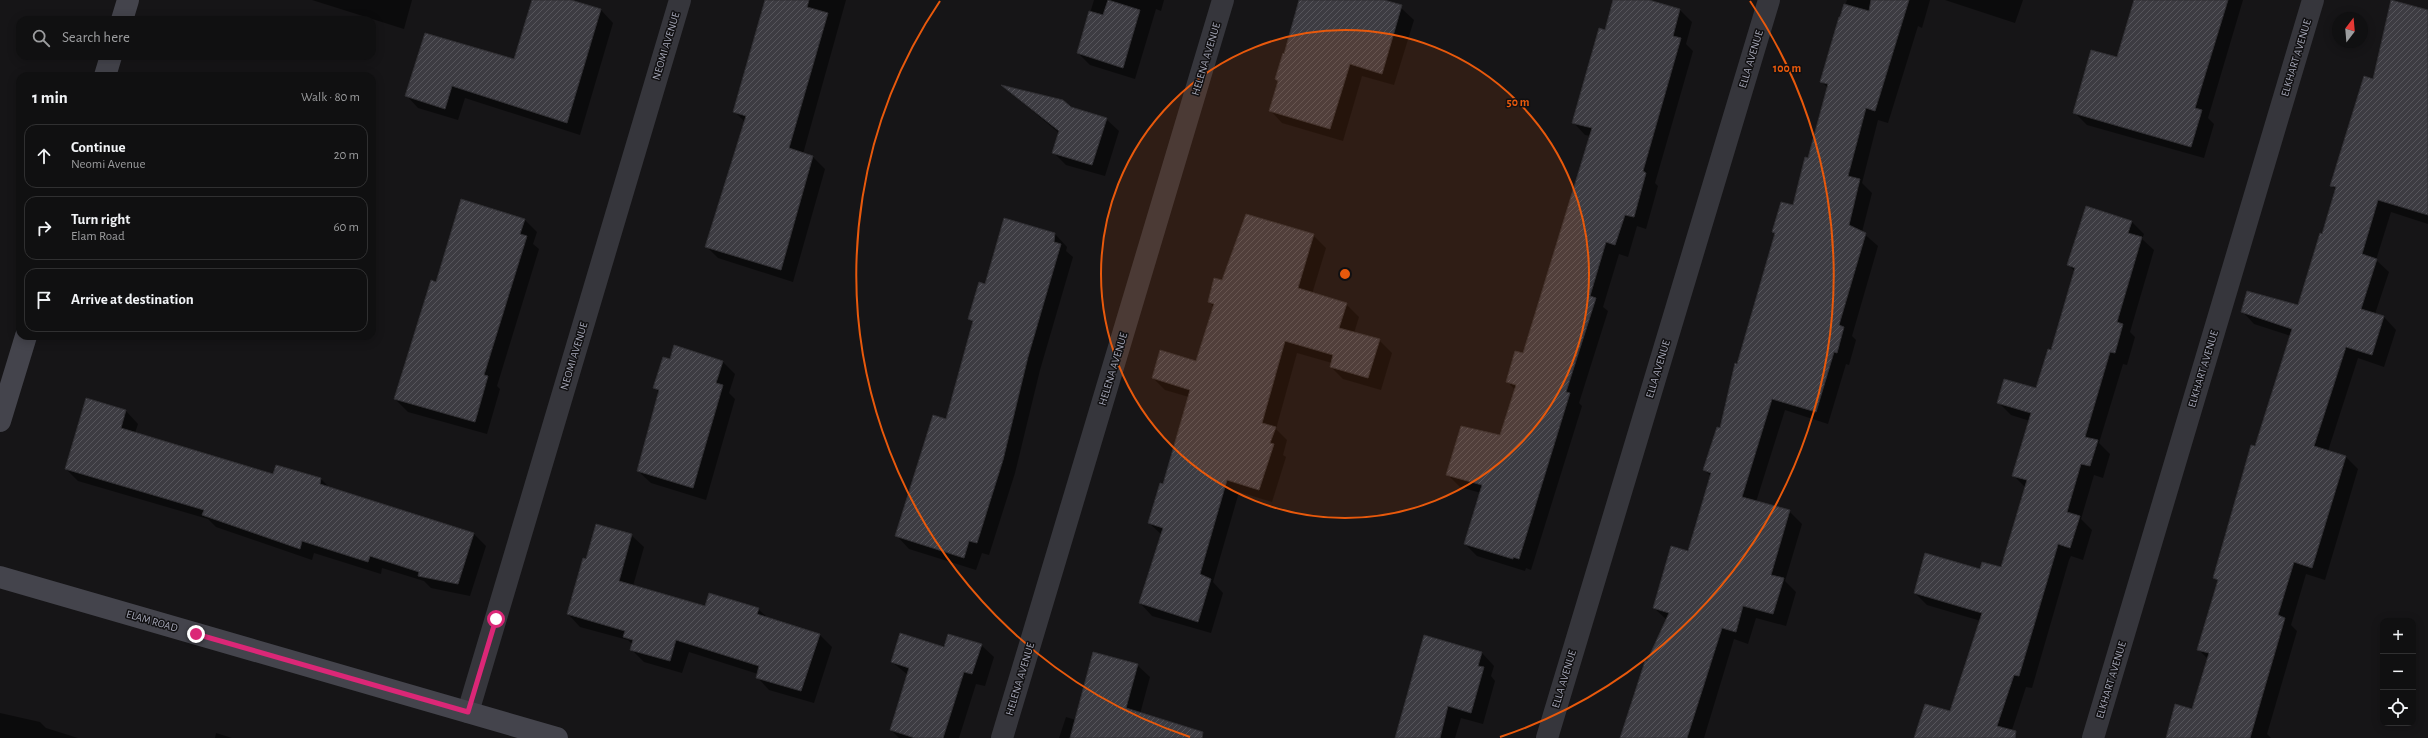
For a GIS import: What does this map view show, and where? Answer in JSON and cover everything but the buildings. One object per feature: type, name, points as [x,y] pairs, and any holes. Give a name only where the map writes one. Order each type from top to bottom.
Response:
[{"type":"street","points":[[123,16],[128,0]]},
{"type":"street","name":"NEOMI AVENUE","points":[[468,712],[680,0]]},
{"type":"street","name":"HELENA AVENUE","points":[[1002,738],[1223,0]]},
{"type":"street","name":"ELLA AVENUE","points":[[1546,738],[1769,0]]},
{"type":"street","name":"ELKHART AVENUE","points":[[2093,738],[2313,0]]},
{"type":"street","points":[[106,72],[110,60]]},
{"type":"street","points":[[0,421],[25,340]]},
{"type":"street","name":"ELAM ROAD","points":[[0,577],[557,738]]},
{"type":"route","points":[[196,634],[468,712],[496,619]]}]
